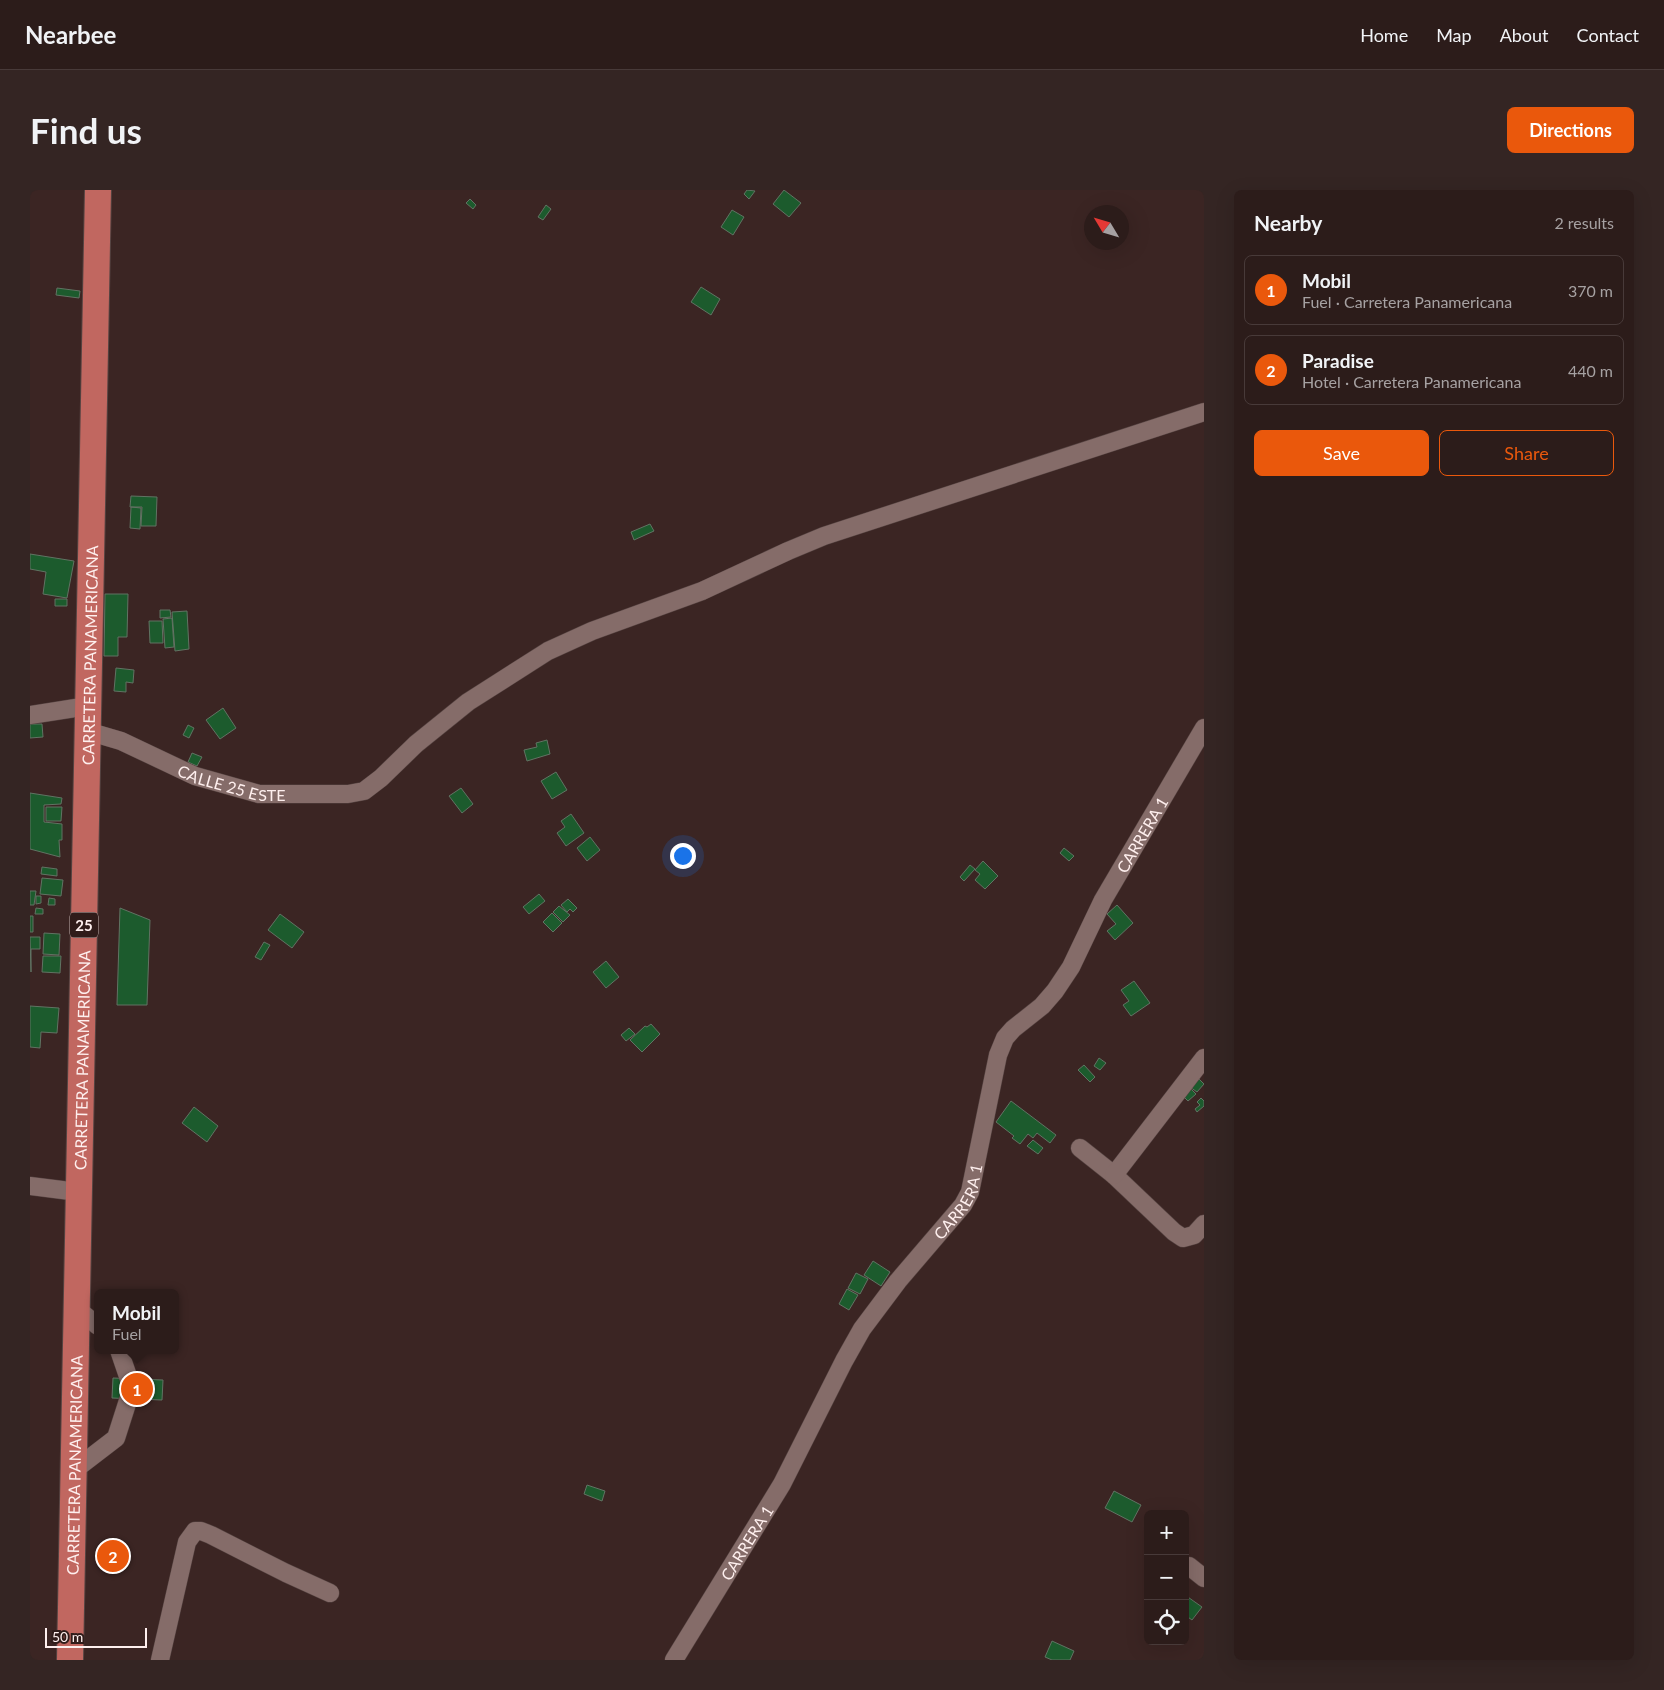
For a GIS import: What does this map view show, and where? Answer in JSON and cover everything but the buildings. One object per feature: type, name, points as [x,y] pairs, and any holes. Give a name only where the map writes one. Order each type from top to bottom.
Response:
[{"type":"highway","name":"CARRETERA PANAMERICANA","points":[[70,1660],[96,192]]},
{"type":"street","name":"CALLE 25 ESTE","points":[[30,715],[88,718],[121,741],[195,776],[259,794],[348,794],[364,791],[381,778],[416,744],[468,702],[548,651],[592,631],[702,591],[788,550],[824,536],[1204,412]]},
{"type":"street","name":"CARRERA 1","points":[[674,1660],[782,1484],[844,1360],[862,1330],[898,1281],[963,1206],[970,1192],[998,1055],[1005,1038],[1013,1029],[1042,1006],[1055,992],[1071,967],[1103,900],[1204,728]]},
{"type":"street","points":[[1114,1175],[1204,1058]]},
{"type":"street","points":[[1080,1148],[1114,1175],[1174,1232],[1183,1238],[1194,1235],[1204,1224]]},
{"type":"street","points":[[30,1186],[78,1192]]},
{"type":"street","points":[[76,1308],[94,1323]]},
{"type":"street","points":[[73,1470],[116,1438],[132,1388],[120,1354]]},
{"type":"street","points":[[160,1660],[187,1542],[195,1531],[211,1535],[330,1593]]},
{"type":"street","points":[[1189,1566],[1204,1578]]},
{"type":"place","name":"Mobil","points":[[137,1389]]},
{"type":"place","name":"Paradise","points":[[113,1556]]}]
